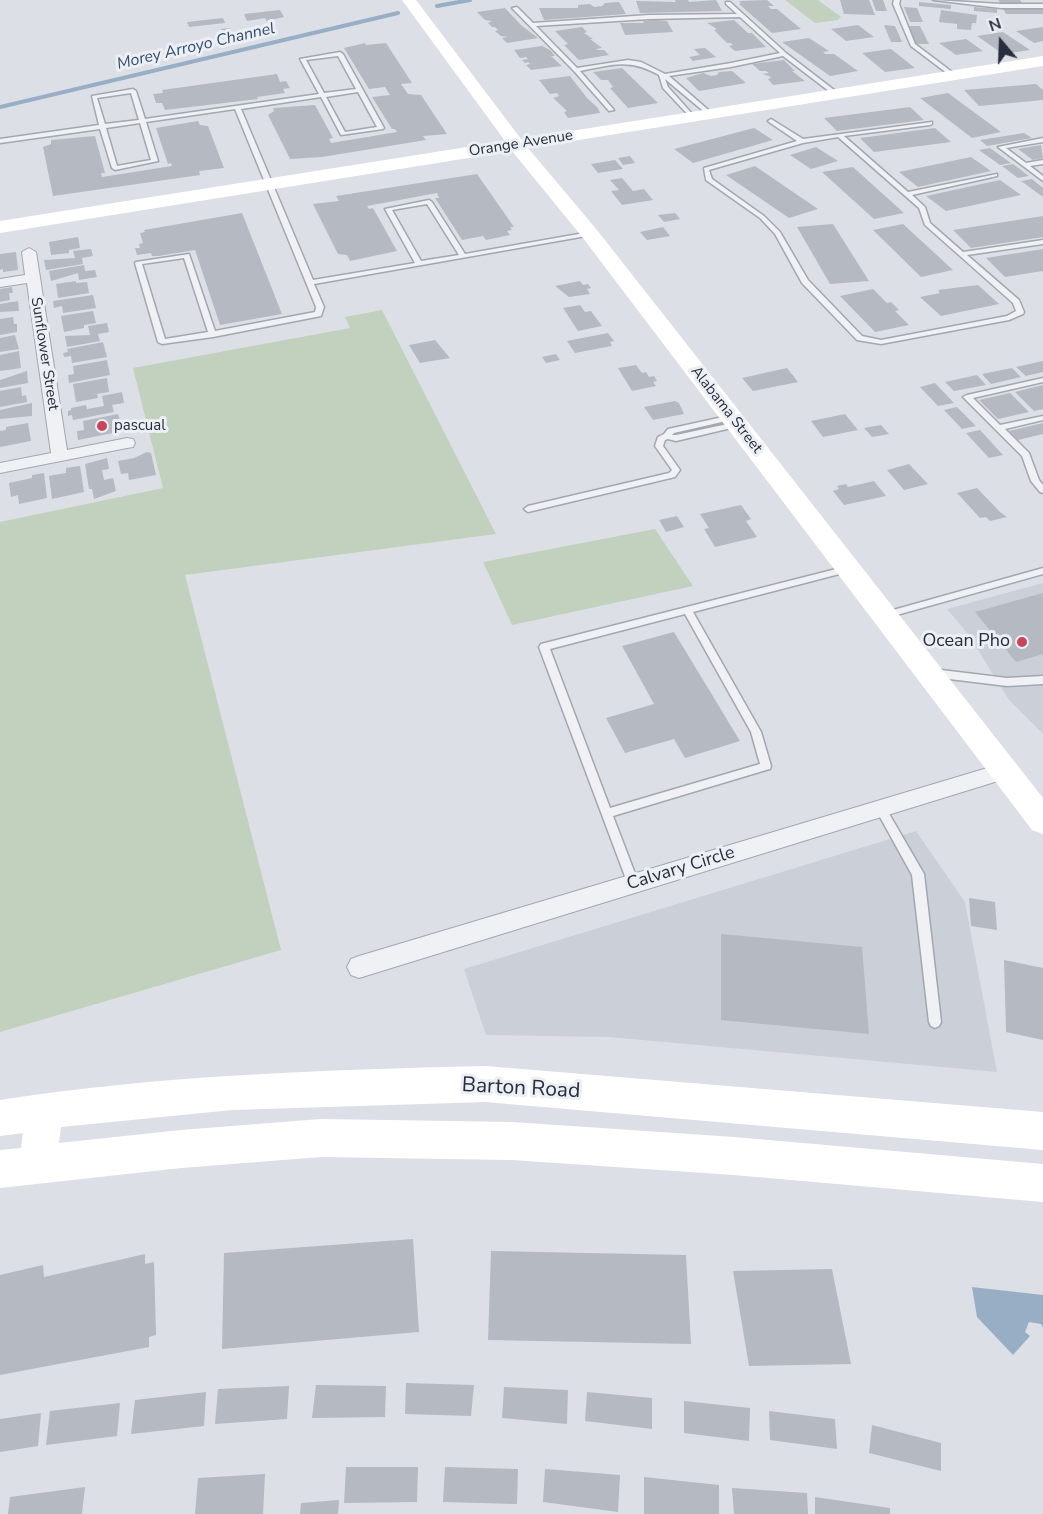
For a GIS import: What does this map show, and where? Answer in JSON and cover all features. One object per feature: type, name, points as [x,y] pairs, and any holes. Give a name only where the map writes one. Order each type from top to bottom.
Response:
[{"type":"main road","name":"Alabama Street","points":[[409,0],[517,144],[590,234],[1043,821]]},
{"type":"main road","name":"Orange Avenue","points":[[0,227],[1041,63]]},
{"type":"main road","name":"Barton Road","points":[[0,1118],[45,1111],[243,1091],[485,1084],[1043,1131]]},
{"type":"main road","points":[[37,1165],[45,1111]]},
{"type":"main road","points":[[0,1169],[181,1149],[321,1138],[512,1141],[734,1156],[1043,1184]]},
{"type":"street","name":"Sunflower Street","points":[[29,252],[60,456]]},
{"type":"street","points":[[0,283],[33,278]]},
{"type":"street","points":[[0,468],[127,443]]},
{"type":"street","name":"Calvary Circle","points":[[358,967],[1004,771]]},
{"type":"lane","points":[[897,0],[896,4],[913,45],[954,76]]},
{"type":"lane","points":[[936,0],[1002,6],[1043,6]]},
{"type":"lane","points":[[728,3],[784,54],[836,94]]},
{"type":"lane","points":[[515,8],[576,70],[611,110]]},
{"type":"lane","points":[[533,25],[649,17],[742,15]]},
{"type":"lane","points":[[340,54],[381,128],[343,134],[322,95],[303,59],[340,54]]},
{"type":"lane","points":[[661,76],[784,54]]},
{"type":"lane","points":[[576,70],[627,62],[645,66],[688,94],[710,114]]},
{"type":"lane","points":[[661,76],[665,87],[692,117]]},
{"type":"lane","points":[[0,141],[360,90]]},
{"type":"lane","points":[[134,91],[155,161],[115,168],[103,126],[94,97],[134,91]]},
{"type":"lane","points":[[674,97],[688,94]]},
{"type":"lane","points":[[213,335],[187,255],[138,263],[162,342],[213,335],[318,314],[320,307],[267,184],[237,107]]},
{"type":"lane","points":[[771,122],[802,141]]},
{"type":"lane","points":[[839,135],[922,207],[927,225],[1016,302],[1020,312],[1009,318],[881,342],[860,338],[805,281],[778,233],[762,217],[709,180],[706,169],[802,141],[839,135],[930,123]]},
{"type":"lane","points":[[1043,140],[1001,147],[1043,179]]},
{"type":"lane","points":[[1025,165],[1043,162]]},
{"type":"lane","points":[[907,194],[995,175]]},
{"type":"lane","points":[[419,264],[388,209],[429,202],[463,256]]},
{"type":"lane","points":[[310,283],[590,234]]},
{"type":"lane","points":[[962,254],[1043,242]]},
{"type":"lane","points":[[1043,380],[967,397],[1026,455],[1035,481],[1043,490]]},
{"type":"lane","points":[[999,428],[1043,418]]},
{"type":"lane","points":[[528,509],[672,475],[676,470],[659,446],[661,439],[671,431],[734,420]]},
{"type":"lane","points":[[633,884],[544,647],[848,568]]},
{"type":"lane","points":[[885,616],[1043,571]]},
{"type":"lane","points":[[607,813],[766,766],[756,732],[687,610]]},
{"type":"lane","points":[[928,672],[1008,682],[1043,680]]},
{"type":"lane","points":[[880,808],[918,874],[935,1022]]},
{"type":"shaded area","points":[[1043,583],[1043,734],[1009,700],[968,634],[947,609]]},
{"type":"shaded area","points":[[916,831],[965,902],[997,1072],[609,1037],[486,1035],[464,969]]},
{"type":"green space","points":[[785,0],[818,0],[841,17],[838,20],[815,23]]},
{"type":"green space","points":[[382,310],[496,534],[185,575],[281,950],[0,1032],[0,522],[163,488],[133,368],[350,328],[345,317]]},
{"type":"green space","points":[[655,529],[693,586],[512,625],[483,562]]},
{"type":"water","points":[[972,1287],[1043,1295],[1043,1328],[1041,1324],[1029,1322],[1025,1332],[1030,1336],[1013,1355],[977,1317]]},
{"type":"building","points":[[675,0],[688,0],[689,2],[716,0],[722,11],[640,13],[636,1],[676,2]]},
{"type":"building","points":[[767,0],[774,6],[768,6],[771,9],[777,9],[801,29],[772,33],[739,4],[741,3],[739,1]]},
{"type":"building","points":[[840,0],[869,0],[875,15],[844,14]]},
{"type":"building","points":[[872,0],[883,0],[887,11],[876,11]]},
{"type":"building","points":[[998,0],[1020,0],[1023,4],[1002,4]]},
{"type":"building","points":[[619,2],[626,14],[544,20],[539,8],[578,8],[578,5],[590,4],[594,7]]},
{"type":"building","points":[[919,2],[951,5],[951,9],[919,6]]},
{"type":"building","points":[[904,7],[917,8],[923,22],[910,22]]},
{"type":"building","points":[[974,7],[997,9],[997,13],[974,11]]},
{"type":"building","points":[[505,8],[521,25],[538,38],[507,43],[502,38],[508,37],[501,36],[495,31],[498,30],[495,27],[488,23],[492,21],[485,20],[477,12]]},
{"type":"building","points":[[1003,9],[1043,9],[1043,14],[1006,14]]},
{"type":"building","points":[[280,10],[284,17],[267,21],[265,18],[247,21],[244,14]]},
{"type":"building","points":[[941,10],[977,15],[976,23],[972,23],[971,30],[957,29],[957,24],[939,22]]},
{"type":"building","points":[[223,18],[225,23],[189,27],[187,22]]},
{"type":"building","points":[[734,20],[766,47],[735,51],[729,46],[733,45],[731,43],[727,43],[714,30],[717,29],[707,23]]},
{"type":"building","points":[[643,21],[667,21],[673,32],[625,35],[620,23],[644,23]]},
{"type":"building","points":[[858,25],[874,37],[846,41],[831,29]]},
{"type":"building","points":[[884,25],[895,26],[902,42],[891,42]]},
{"type":"building","points":[[908,26],[920,26],[929,44],[916,44]]},
{"type":"building","points":[[582,27],[587,32],[584,33],[602,48],[596,49],[604,50],[609,55],[579,60],[564,45],[568,44],[555,31]]},
{"type":"building","points":[[1043,27],[1043,41],[1034,43],[1016,31]]},
{"type":"building","points":[[230,28],[234,36],[224,37],[221,29]]},
{"type":"building","points":[[1003,32],[1030,50],[1003,54],[977,36]]},
{"type":"building","points":[[809,38],[829,51],[823,52],[834,54],[858,71],[830,76],[782,42]]},
{"type":"building","points":[[966,39],[983,51],[956,55],[939,43]]},
{"type":"building","points":[[365,43],[366,45],[386,43],[412,83],[401,84],[408,94],[421,95],[447,134],[423,136],[426,140],[322,157],[290,159],[268,115],[274,111],[273,108],[315,105],[333,138],[329,139],[331,143],[397,132],[392,129],[372,97],[390,95],[385,87],[369,89],[344,48]]},
{"type":"building","points":[[542,46],[550,50],[555,56],[551,56],[562,66],[531,70],[526,65],[530,64],[522,60],[528,59],[520,58],[514,50]]},
{"type":"building","points":[[705,48],[716,57],[693,61],[689,57],[700,55],[694,49]]},
{"type":"building","points":[[891,49],[915,68],[885,72],[862,53]]},
{"type":"building","points":[[784,60],[795,71],[792,71],[805,81],[773,85],[768,79],[771,78],[769,76],[762,74],[769,73],[760,71],[752,64]]},
{"type":"building","points":[[622,68],[658,103],[628,108],[610,88],[613,87],[608,80],[601,80],[593,72]]},
{"type":"building","points":[[732,71],[746,83],[699,91],[686,78],[703,73],[711,76],[719,72]]},
{"type":"building","points":[[277,74],[280,82],[286,81],[290,88],[283,89],[285,93],[257,97],[258,99],[165,110],[162,103],[156,103],[153,94],[163,93],[162,90]]},
{"type":"building","points":[[570,76],[600,113],[568,118],[564,112],[567,111],[553,98],[559,96],[557,93],[550,94],[539,80]]},
{"type":"building","points":[[1036,84],[1043,90],[1043,100],[979,106],[964,90]]},
{"type":"building","points":[[948,93],[1001,132],[972,138],[920,98]]},
{"type":"building","points":[[910,107],[924,120],[837,131],[824,118]]},
{"type":"building","points":[[198,121],[200,125],[208,126],[224,168],[199,171],[200,175],[53,196],[43,147],[51,144],[51,140],[95,136],[105,173],[101,173],[102,177],[172,166],[171,163],[168,164],[156,128]]},
{"type":"building","points":[[754,128],[773,140],[693,163],[674,149]]},
{"type":"building","points":[[935,128],[951,142],[874,152],[860,138]]},
{"type":"building","points":[[1024,133],[1032,138],[987,146],[980,140]]},
{"type":"building","points":[[1041,145],[1043,158],[1033,160],[1018,149]]},
{"type":"building","points":[[816,147],[838,161],[811,169],[790,155]]},
{"type":"building","points":[[990,148],[1011,163],[1000,165],[979,150]]},
{"type":"building","points":[[630,156],[635,163],[623,165],[618,158]]},
{"type":"building","points":[[971,157],[991,171],[918,187],[899,172]]},
{"type":"building","points":[[615,160],[623,169],[598,173],[591,164]]},
{"type":"building","points":[[1013,164],[1029,176],[1018,178],[1002,166]]},
{"type":"building","points":[[755,166],[818,209],[789,218],[726,175]]},
{"type":"building","points":[[853,167],[904,213],[874,219],[822,172]]},
{"type":"building","points":[[477,174],[514,227],[510,227],[512,230],[507,231],[510,235],[486,240],[483,236],[462,240],[435,198],[439,198],[437,193],[367,206],[369,209],[373,208],[397,251],[350,261],[347,255],[338,254],[313,204],[339,201],[336,196]]},
{"type":"building","points":[[622,178],[633,191],[644,189],[653,200],[622,205],[611,191],[619,190],[610,180]]},
{"type":"building","points":[[1032,179],[1043,188],[1043,197],[1021,181]]},
{"type":"building","points":[[1000,180],[1021,195],[946,211],[926,196]]},
{"type":"building","points":[[242,213],[282,314],[220,325],[195,250],[152,256],[151,253],[137,255],[135,248],[140,248],[139,244],[143,243],[140,233],[145,232],[144,230]]},
{"type":"building","points":[[675,213],[680,219],[664,222],[658,215]]},
{"type":"building","points":[[1043,216],[1043,237],[971,248],[953,230]]},
{"type":"building","points":[[833,224],[869,281],[830,284],[797,227]]},
{"type":"building","points":[[903,224],[953,270],[921,277],[873,230]]},
{"type":"building","points":[[663,227],[670,236],[647,240],[640,232]]},
{"type":"building","points":[[78,237],[80,248],[69,250],[69,253],[51,255],[49,242]]},
{"type":"building","points":[[91,249],[93,256],[82,258],[83,264],[46,270],[44,260],[75,258],[73,251]]},
{"type":"building","points":[[1043,249],[1043,271],[1005,277],[986,258]]},
{"type":"building","points":[[16,252],[18,270],[3,272],[3,269],[0,270],[0,254]]},
{"type":"building","points":[[84,265],[85,271],[95,270],[97,277],[79,280],[78,273],[51,281],[49,271]]},
{"type":"building","points":[[76,281],[76,283],[87,282],[89,293],[58,298],[56,284]]},
{"type":"building","points":[[580,281],[583,285],[588,284],[591,288],[587,289],[590,294],[569,297],[555,286]]},
{"type":"building","points":[[978,285],[999,304],[941,316],[920,297],[940,293],[938,290]]},
{"type":"building","points":[[12,287],[13,293],[9,293],[10,300],[0,302],[0,289]]},
{"type":"building","points":[[873,289],[887,303],[891,302],[899,310],[895,311],[909,325],[875,332],[840,296]]},
{"type":"building","points":[[93,295],[96,308],[63,313],[62,306],[54,308],[53,301]]},
{"type":"building","points":[[18,301],[19,311],[0,312],[0,304]]},
{"type":"building","points":[[580,305],[585,312],[591,311],[602,326],[578,331],[563,308]]},
{"type":"building","points":[[93,311],[96,323],[64,332],[61,316]]},
{"type":"building","points":[[13,317],[14,324],[17,324],[17,332],[0,335],[0,319]]},
{"type":"building","points":[[107,323],[109,332],[98,334],[100,341],[67,347],[65,336],[90,335],[88,326]]},
{"type":"building","points":[[608,333],[614,341],[610,342],[612,346],[575,353],[567,341]]},
{"type":"building","points":[[15,335],[19,349],[0,352],[0,338]]},
{"type":"building","points":[[435,340],[450,358],[420,363],[409,345]]},
{"type":"building","points":[[103,342],[107,357],[72,363],[71,356],[64,357],[63,353],[68,352],[67,349]]},
{"type":"building","points":[[19,351],[21,368],[0,371],[0,355]]},
{"type":"building","points":[[556,354],[560,360],[546,363],[542,357]]},
{"type":"building","points":[[107,360],[110,375],[69,383],[68,375],[74,374],[73,366]]},
{"type":"building","points":[[1043,361],[1043,372],[1026,376],[1016,367]]},
{"type":"building","points":[[636,365],[642,373],[646,372],[649,377],[654,376],[657,381],[653,382],[656,386],[632,391],[618,368]]},
{"type":"building","points":[[787,368],[798,382],[753,391],[742,378]]},
{"type":"building","points":[[1012,368],[1021,377],[991,384],[982,374]]},
{"type":"building","points":[[27,371],[28,383],[0,388],[0,380]]},
{"type":"building","points":[[977,375],[986,385],[954,391],[945,382]]},
{"type":"building","points":[[107,378],[109,392],[97,394],[98,398],[76,402],[73,384]]},
{"type":"building","points":[[935,383],[954,403],[938,406],[920,387]]},
{"type":"building","points":[[1043,385],[1043,409],[1034,411],[1015,392]]},
{"type":"building","points":[[21,387],[22,396],[26,395],[27,402],[0,407],[0,391]]},
{"type":"building","points":[[122,392],[124,403],[112,405],[114,412],[73,420],[72,415],[68,416],[71,408],[86,405],[87,409],[104,406],[102,396]]},
{"type":"building","points":[[1010,393],[1029,412],[998,419],[979,400]]},
{"type":"building","points":[[675,401],[679,403],[684,414],[653,420],[644,407]]},
{"type":"building","points":[[32,403],[32,416],[0,419],[0,410]]},
{"type":"building","points":[[957,407],[976,426],[962,429],[944,410]]},
{"type":"building","name":"pascual","points":[[118,414],[123,431],[78,440],[77,431],[84,430],[83,421]]},
{"type":"building","points":[[845,414],[858,430],[823,437],[811,421]]},
{"type":"building","points":[[28,423],[31,441],[0,447],[0,431],[6,430],[6,427]]},
{"type":"building","points":[[1043,423],[1043,434],[1018,440],[1009,431]]},
{"type":"building","points":[[881,425],[889,434],[872,437],[864,428]]},
{"type":"building","points":[[980,430],[1003,455],[989,458],[966,433]]},
{"type":"building","points":[[147,452],[151,453],[156,475],[129,480],[128,473],[121,474],[118,461],[134,458]]},
{"type":"building","points":[[107,458],[109,469],[102,470],[104,480],[113,478],[116,491],[94,499],[92,489],[89,489],[85,464]]},
{"type":"building","points":[[909,464],[928,484],[904,490],[887,470]]},
{"type":"building","points":[[80,466],[84,492],[52,499],[49,476],[66,473],[66,468]]},
{"type":"building","points":[[44,473],[47,498],[19,504],[18,495],[11,497],[9,483]]},
{"type":"building","points":[[874,481],[886,496],[844,505],[833,491],[839,489],[837,486],[846,484],[848,487]]},
{"type":"building","points":[[977,488],[1007,517],[990,521],[986,517],[980,518],[957,493]]},
{"type":"building","points":[[741,505],[751,519],[746,521],[757,537],[715,547],[704,529],[709,528],[700,514]]},
{"type":"building","points":[[677,516],[684,527],[666,532],[659,520]]},
{"type":"building","points":[[1043,593],[1043,654],[1016,662],[975,612]]},
{"type":"building","points":[[674,632],[740,741],[685,758],[674,739],[625,753],[606,718],[654,704],[622,646]]},
{"type":"building","points":[[969,898],[995,902],[997,930],[971,926]]},
{"type":"building","points":[[721,934],[862,947],[869,1034],[721,1020]]},
{"type":"building","points":[[1004,960],[1043,968],[1043,1040],[1006,1032]]},
{"type":"building","points":[[413,1239],[419,1332],[222,1349],[224,1253]]},
{"type":"building","points":[[491,1251],[686,1255],[691,1344],[488,1340]]},
{"type":"building","points":[[145,1254],[145,1264],[154,1262],[156,1335],[149,1337],[149,1347],[0,1375],[0,1275],[43,1265],[44,1277]]},
{"type":"building","points":[[832,1269],[851,1364],[749,1366],[733,1271]]},
{"type":"building","points":[[406,1383],[474,1385],[471,1416],[405,1414]]},
{"type":"building","points":[[316,1385],[386,1386],[385,1417],[312,1418]]},
{"type":"building","points":[[289,1386],[287,1419],[215,1424],[218,1389]]},
{"type":"building","points":[[504,1387],[568,1390],[567,1424],[502,1418]]},
{"type":"building","points":[[206,1392],[204,1426],[131,1434],[135,1400]]},
{"type":"building","points":[[587,1392],[652,1398],[652,1429],[585,1421]]},
{"type":"building","points":[[684,1401],[750,1408],[749,1441],[684,1433]]},
{"type":"building","points":[[120,1403],[117,1436],[46,1445],[50,1411]]},
{"type":"building","points":[[769,1411],[835,1419],[837,1449],[770,1440]]},
{"type":"building","points":[[41,1413],[38,1446],[0,1452],[0,1419]]},
{"type":"building","points":[[872,1425],[941,1443],[941,1471],[869,1453]]},
{"type":"building","points":[[346,1467],[418,1467],[417,1502],[344,1503]]},
{"type":"building","points":[[445,1467],[518,1469],[517,1504],[443,1502]]},
{"type":"building","points":[[545,1469],[620,1475],[618,1512],[543,1502]]},
{"type":"building","points":[[265,1474],[263,1514],[195,1514],[198,1478]]},
{"type":"building","points":[[644,1477],[719,1485],[719,1514],[644,1514]]},
{"type":"building","points":[[85,1487],[82,1514],[8,1514],[10,1497]]},
{"type":"building","points":[[732,1488],[807,1493],[808,1514],[734,1514]]},
{"type":"building","points":[[815,1497],[890,1508],[890,1514],[815,1514]]},
{"type":"building","points":[[339,1500],[338,1514],[300,1514],[301,1503]]},
{"type":"waterway","name":"Morey Arroyo Channel","points":[[437,6],[470,0]]},
{"type":"waterway","name":"Morey Arroyo Channel","points":[[0,107],[398,13]]},
{"type":"place","name":"pascual","points":[[102,426]]},
{"type":"place","name":"Ocean Pho","points":[[1022,642]]}]
